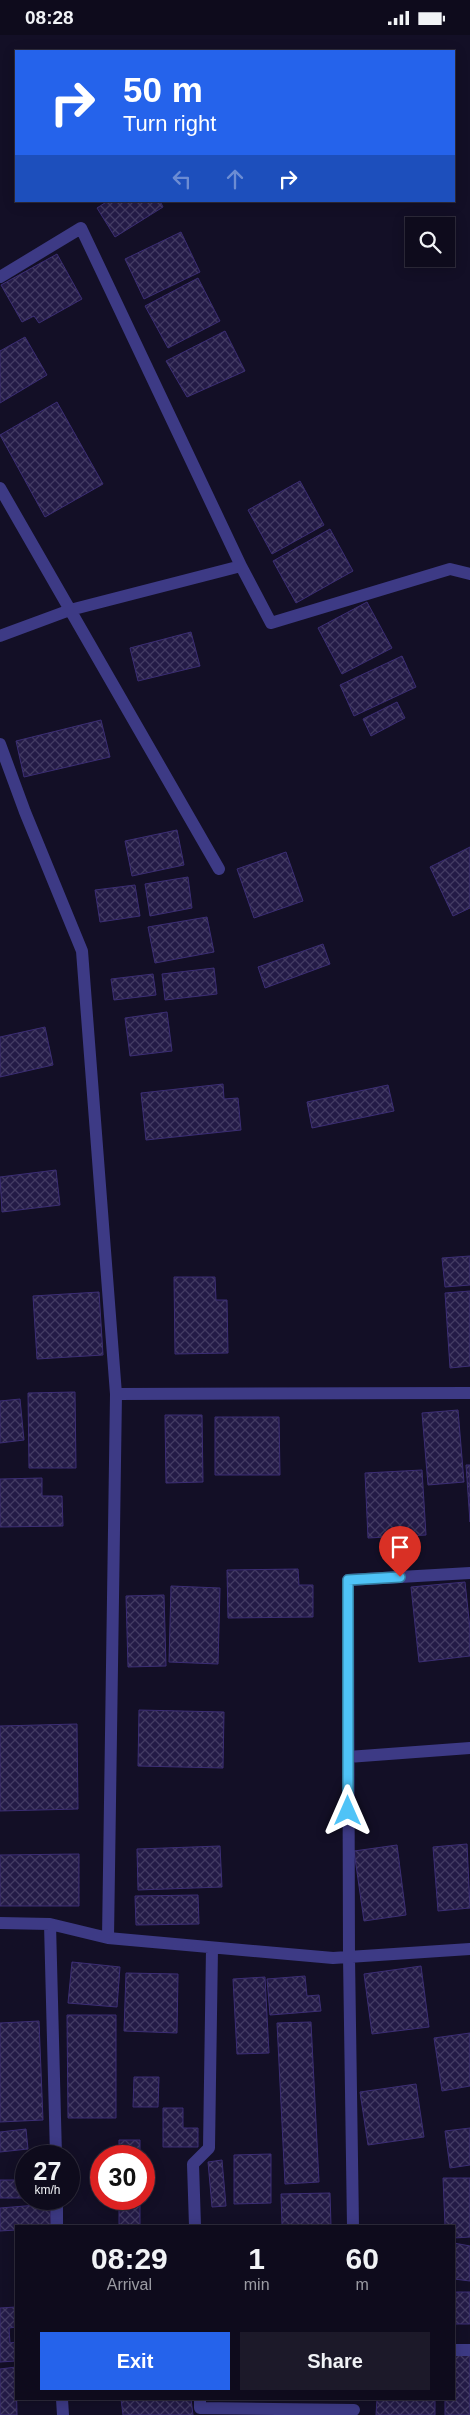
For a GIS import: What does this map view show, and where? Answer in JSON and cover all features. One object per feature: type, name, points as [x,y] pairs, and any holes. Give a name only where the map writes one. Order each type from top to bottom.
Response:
[{"type":"street","points":[[0,277],[81,228],[241,566],[271,623],[450,569],[470,575]]},
{"type":"street","points":[[0,488],[219,869]]},
{"type":"street","points":[[0,636],[70,610],[241,566]]},
{"type":"street","points":[[0,744],[25,812],[82,951],[116,1394],[108,1939]]},
{"type":"street","points":[[116,1394],[470,1393]]},
{"type":"street","points":[[353,2225],[349,1957],[348,1580],[470,1573]]},
{"type":"street","points":[[348,1757],[470,1748]]},
{"type":"street","points":[[0,1923],[50,1924],[108,1939],[333,1958],[470,1949]]},
{"type":"street","points":[[50,1924],[56,2145]]},
{"type":"street","points":[[195,2225],[193,2164],[209,2147],[212,1948]]},
{"type":"street","points":[[57,2210],[58,2225]]},
{"type":"street","points":[[455,2350],[470,2350]]},
{"type":"street","points":[[62,2400],[63,2415]]},
{"type":"street","points":[[200,2400],[200,2408],[354,2408]]},
{"type":"building","points":[[106,202],[160,202],[163,207],[115,237],[97,208]]},
{"type":"building","points":[[181,232],[200,272],[144,299],[125,259]]},
{"type":"building","points":[[57,254],[82,299],[39,323],[34,316],[22,322],[1,285]]},
{"type":"building","points":[[198,278],[220,321],[168,348],[145,306]]},
{"type":"building","points":[[225,331],[245,371],[187,397],[166,361]]},
{"type":"building","points":[[25,337],[47,375],[0,403],[0,351]]},
{"type":"building","points":[[57,402],[103,484],[45,517],[0,435]]},
{"type":"building","points":[[300,481],[324,525],[272,554],[248,510]]},
{"type":"building","points":[[330,529],[353,571],[296,603],[273,561]]},
{"type":"building","points":[[367,602],[392,648],[342,674],[318,628]]},
{"type":"building","points":[[191,632],[200,666],[138,681],[130,648]]},
{"type":"building","points":[[402,656],[416,687],[354,716],[340,685]]},
{"type":"building","points":[[397,702],[405,718],[371,736],[363,719]]},
{"type":"building","points":[[101,720],[110,757],[24,777],[16,741]]},
{"type":"building","points":[[177,830],[184,865],[132,876],[125,841]]},
{"type":"building","points":[[470,847],[470,908],[453,916],[430,867]]},
{"type":"building","points":[[286,852],[303,901],[254,918],[237,869]]},
{"type":"building","points":[[188,877],[192,908],[150,916],[145,884]]},
{"type":"building","points":[[135,885],[140,916],[100,922],[95,890]]},
{"type":"building","points":[[207,917],[214,952],[155,963],[148,927]]},
{"type":"building","points":[[323,944],[330,964],[265,988],[258,967]]},
{"type":"building","points":[[214,968],[217,994],[165,1000],[162,974]]},
{"type":"building","points":[[153,974],[156,995],[114,1000],[111,979]]},
{"type":"building","points":[[167,1012],[172,1051],[130,1056],[125,1018]]},
{"type":"building","points":[[45,1027],[53,1065],[0,1077],[0,1037]]},
{"type":"building","points":[[223,1084],[224,1099],[238,1098],[241,1130],[146,1140],[141,1093]]},
{"type":"building","points":[[388,1085],[394,1111],[312,1128],[307,1102]]},
{"type":"building","points":[[56,1170],[60,1205],[2,1212],[0,1177]]},
{"type":"building","points":[[470,1256],[470,1285],[445,1287],[442,1258]]},
{"type":"building","points":[[174,1277],[215,1277],[216,1300],[227,1300],[228,1353],[175,1354]]},
{"type":"building","points":[[470,1291],[470,1366],[450,1368],[445,1293]]},
{"type":"building","points":[[99,1292],[103,1355],[37,1359],[33,1296]]},
{"type":"building","points":[[75,1392],[76,1468],[29,1468],[28,1393]]},
{"type":"building","points":[[20,1399],[24,1440],[0,1443],[0,1401]]},
{"type":"building","points":[[458,1410],[464,1482],[428,1485],[422,1413]]},
{"type":"building","points":[[165,1415],[202,1415],[203,1482],[166,1483]]},
{"type":"building","points":[[215,1417],[279,1417],[280,1475],[215,1475]]},
{"type":"building","points":[[466,1465],[470,1465],[470,1522]]},
{"type":"building","points":[[422,1470],[426,1535],[368,1538],[365,1473]]},
{"type":"building","points":[[42,1478],[42,1496],[62,1496],[63,1526],[0,1527],[0,1479]]},
{"type":"building","points":[[298,1569],[299,1585],[313,1585],[313,1617],[228,1618],[227,1570]]},
{"type":"building","points":[[465,1582],[470,1629],[470,1656],[419,1662],[411,1587]]},
{"type":"building","points":[[171,1586],[220,1588],[218,1664],[169,1662]]},
{"type":"building","points":[[164,1595],[166,1666],[128,1667],[126,1596]]},
{"type":"building","points":[[139,1710],[224,1712],[223,1768],[138,1766]]},
{"type":"building","points":[[77,1724],[78,1809],[0,1811],[0,1726]]},
{"type":"building","points":[[467,1844],[470,1908],[438,1911],[433,1847]]},
{"type":"building","points":[[397,1845],[406,1915],[364,1921],[354,1851]]},
{"type":"building","points":[[220,1846],[222,1887],[138,1890],[137,1849]]},
{"type":"building","points":[[79,1854],[79,1906],[0,1906],[0,1855]]},
{"type":"building","points":[[198,1895],[199,1924],[136,1925],[135,1896]]},
{"type":"building","points":[[72,1962],[120,1967],[117,2007],[68,2003]]},
{"type":"building","points":[[421,1966],[429,2027],[372,2034],[364,1974]]},
{"type":"building","points":[[126,1973],[178,1974],[177,2033],[124,2031]]},
{"type":"building","points":[[305,1976],[307,1996],[319,1995],[321,2011],[270,2015],[267,1979]]},
{"type":"building","points":[[265,1977],[269,2053],[237,2054],[233,1979]]},
{"type":"building","points":[[67,2015],[116,2015],[116,2118],[68,2118]]},
{"type":"building","points":[[39,2021],[43,2120],[0,2122],[0,2023]]},
{"type":"building","points":[[311,2022],[319,2182],[285,2184],[277,2023]]},
{"type":"building","points":[[470,2033],[470,2086],[442,2091],[434,2038]]},
{"type":"building","points":[[134,2077],[159,2077],[158,2107],[133,2107]]},
{"type":"building","points":[[416,2084],[424,2137],[368,2145],[360,2092]]},
{"type":"building","points":[[163,2108],[183,2108],[183,2128],[198,2128],[198,2147],[163,2147]]},
{"type":"building","points":[[470,2128],[470,2165],[450,2168],[445,2131]]},
{"type":"building","points":[[26,2129],[28,2145],[15,2145],[15,2150],[0,2152],[0,2132]]},
{"type":"building","points":[[119,2140],[140,2140],[140,2145],[119,2145]]},
{"type":"building","points":[[271,2154],[271,2203],[234,2204],[234,2155]]},
{"type":"building","points":[[222,2160],[226,2206],[212,2207],[208,2162]]},
{"type":"building","points":[[443,2178],[470,2178],[470,2237],[455,2238],[455,2225],[445,2225]]},
{"type":"building","points":[[0,2180],[15,2180],[15,2198],[0,2198]]},
{"type":"building","points":[[330,2193],[331,2225],[282,2225],[281,2194]]},
{"type":"building","points":[[15,2207],[15,2210],[50,2210],[51,2225],[15,2225],[15,2230],[0,2231],[0,2208]]},
{"type":"building","points":[[119,2210],[140,2210],[140,2225],[119,2225]]},
{"type":"building","points":[[455,2243],[470,2246],[470,2281],[455,2279]]},
{"type":"building","points":[[455,2292],[470,2292],[470,2324],[455,2324]]},
{"type":"building","points":[[15,2307],[15,2327],[9,2328],[10,2343],[15,2342],[15,2361],[0,2362],[0,2308]]},
{"type":"building","points":[[455,2355],[470,2355],[470,2415],[445,2415],[445,2400],[455,2400]]},
{"type":"building","points":[[15,2367],[17,2415],[0,2415],[0,2369]]},
{"type":"building","points":[[121,2400],[191,2400],[193,2415],[123,2415]]},
{"type":"building","points":[[377,2400],[435,2400],[435,2415],[376,2415]]},
{"type":"route","points":[[348,1811],[348,1580],[400,1577]]}]
